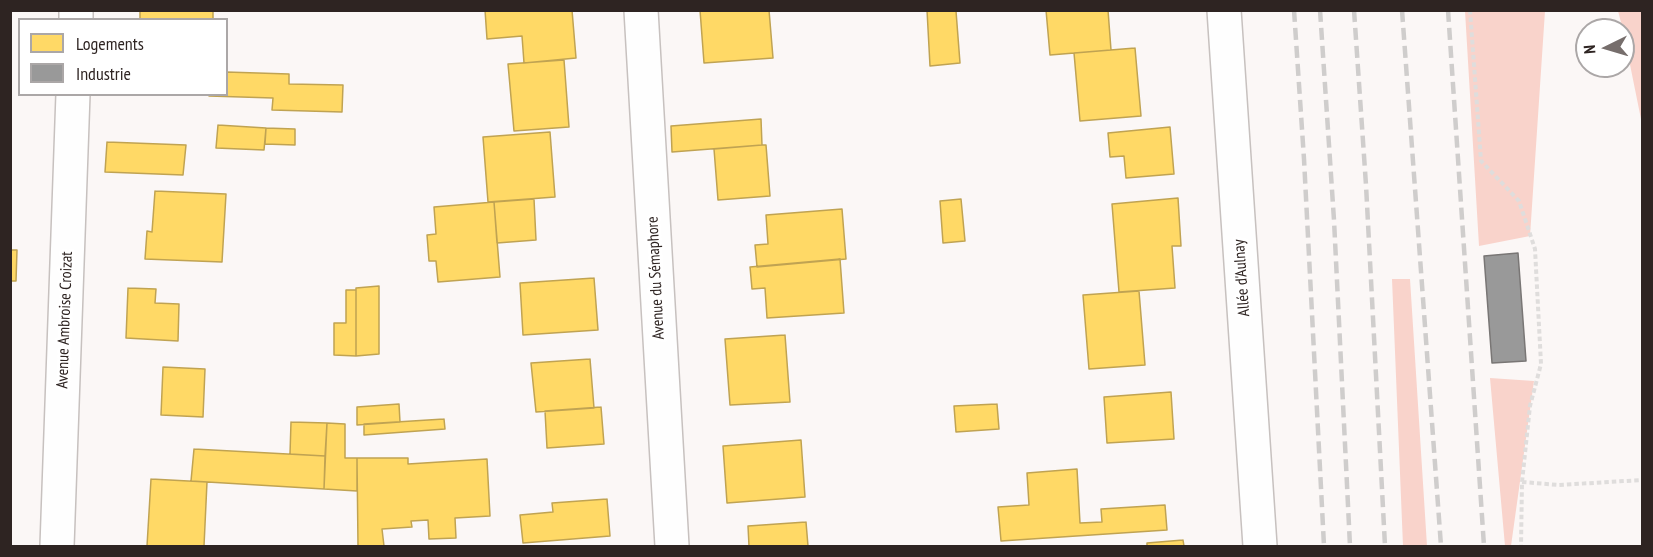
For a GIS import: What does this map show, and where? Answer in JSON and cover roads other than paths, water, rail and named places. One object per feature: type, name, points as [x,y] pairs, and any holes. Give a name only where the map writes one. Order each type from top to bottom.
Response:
[{"type":"street","name":"Avenue du Sémaphore","points":[[641,10],[672,546]]},
{"type":"street","name":"Allée d'Aulnay","points":[[1224,10],[1260,546]]},
{"type":"street","name":"Avenue Ambroise Croizat","points":[[57,546],[73,96]]},
{"type":"railway","points":[[1294,10],[1324,546]]},
{"type":"railway","points":[[1320,10],[1334,220],[1350,546]]},
{"type":"railway","points":[[1354,10],[1366,185],[1385,546]]},
{"type":"railway","points":[[1402,10],[1441,546]]},
{"type":"railway","points":[[1448,10],[1484,546]]}]
